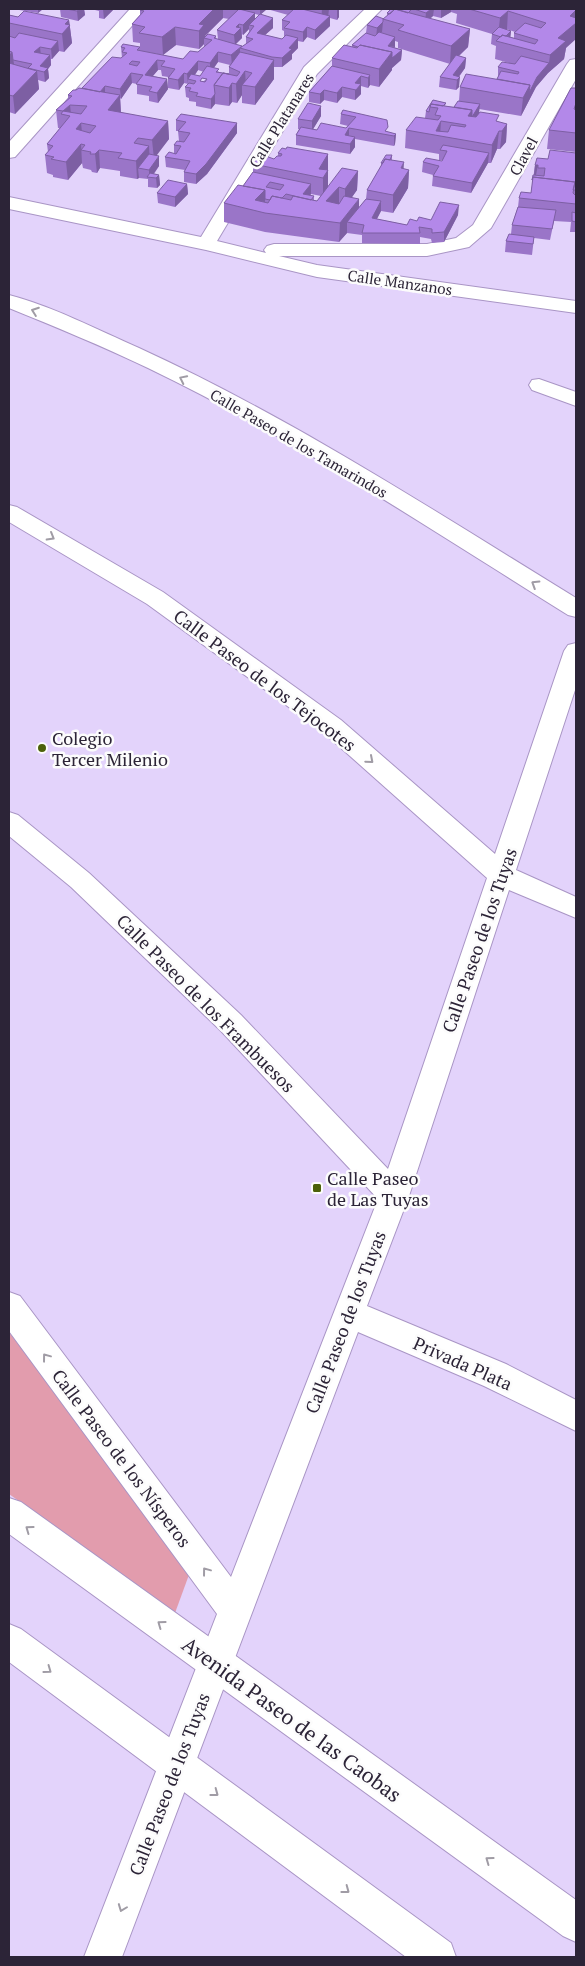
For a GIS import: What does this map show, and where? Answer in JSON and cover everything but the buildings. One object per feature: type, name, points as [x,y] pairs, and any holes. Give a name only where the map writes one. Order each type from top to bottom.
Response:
[{"type":"street","points":[[9,153],[139,9]]},
{"type":"street","name":"Calle Platanares","points":[[206,244],[310,71],[374,9]]},
{"type":"street","name":"Clavel","points":[[462,243],[481,228],[534,155],[555,98],[576,64]]},
{"type":"street","name":"Calle Manzanos","points":[[9,203],[206,244],[318,271],[576,307]]},
{"type":"street","name":"Calle Manzanos","points":[[226,250],[427,250],[462,243]]},
{"type":"street","name":"Calle Paseo de los Tamarindos","points":[[9,301],[66,322],[236,405],[409,506],[576,609]]},
{"type":"street","points":[[539,384],[576,400]]},
{"type":"street","name":"Calle Paseo de los Tejocotes","points":[[9,512],[155,598],[332,726],[501,876],[576,908]]},
{"type":"street","name":"Calle Paseo de los Tuyas","points":[[103,1957],[394,1196],[576,651]]},
{"type":"street","name":"Calle Paseo de los Frambuesos","points":[[9,822],[80,880],[231,1023],[394,1196]]},
{"type":"street","name":"Calle Paseo de los Nísperos","points":[[9,1306],[235,1610]]},
{"type":"street","name":"Privada Plata","points":[[349,1313],[495,1375],[576,1416]]},
{"type":"street","name":"Avenida Paseo de las Caobas","points":[[9,1514],[576,1923]]},
{"type":"street","points":[[9,1641],[437,1957]]},
{"type":"shaded area","points":[[9,1332],[190,1572],[175,1613],[9,1494]]},
{"type":"place","name":"Colegio Tercer Milenio","points":[[42,748]]},
{"type":"place","name":"Calle Paseo de Las Tuyas","points":[[317,1188]]}]
